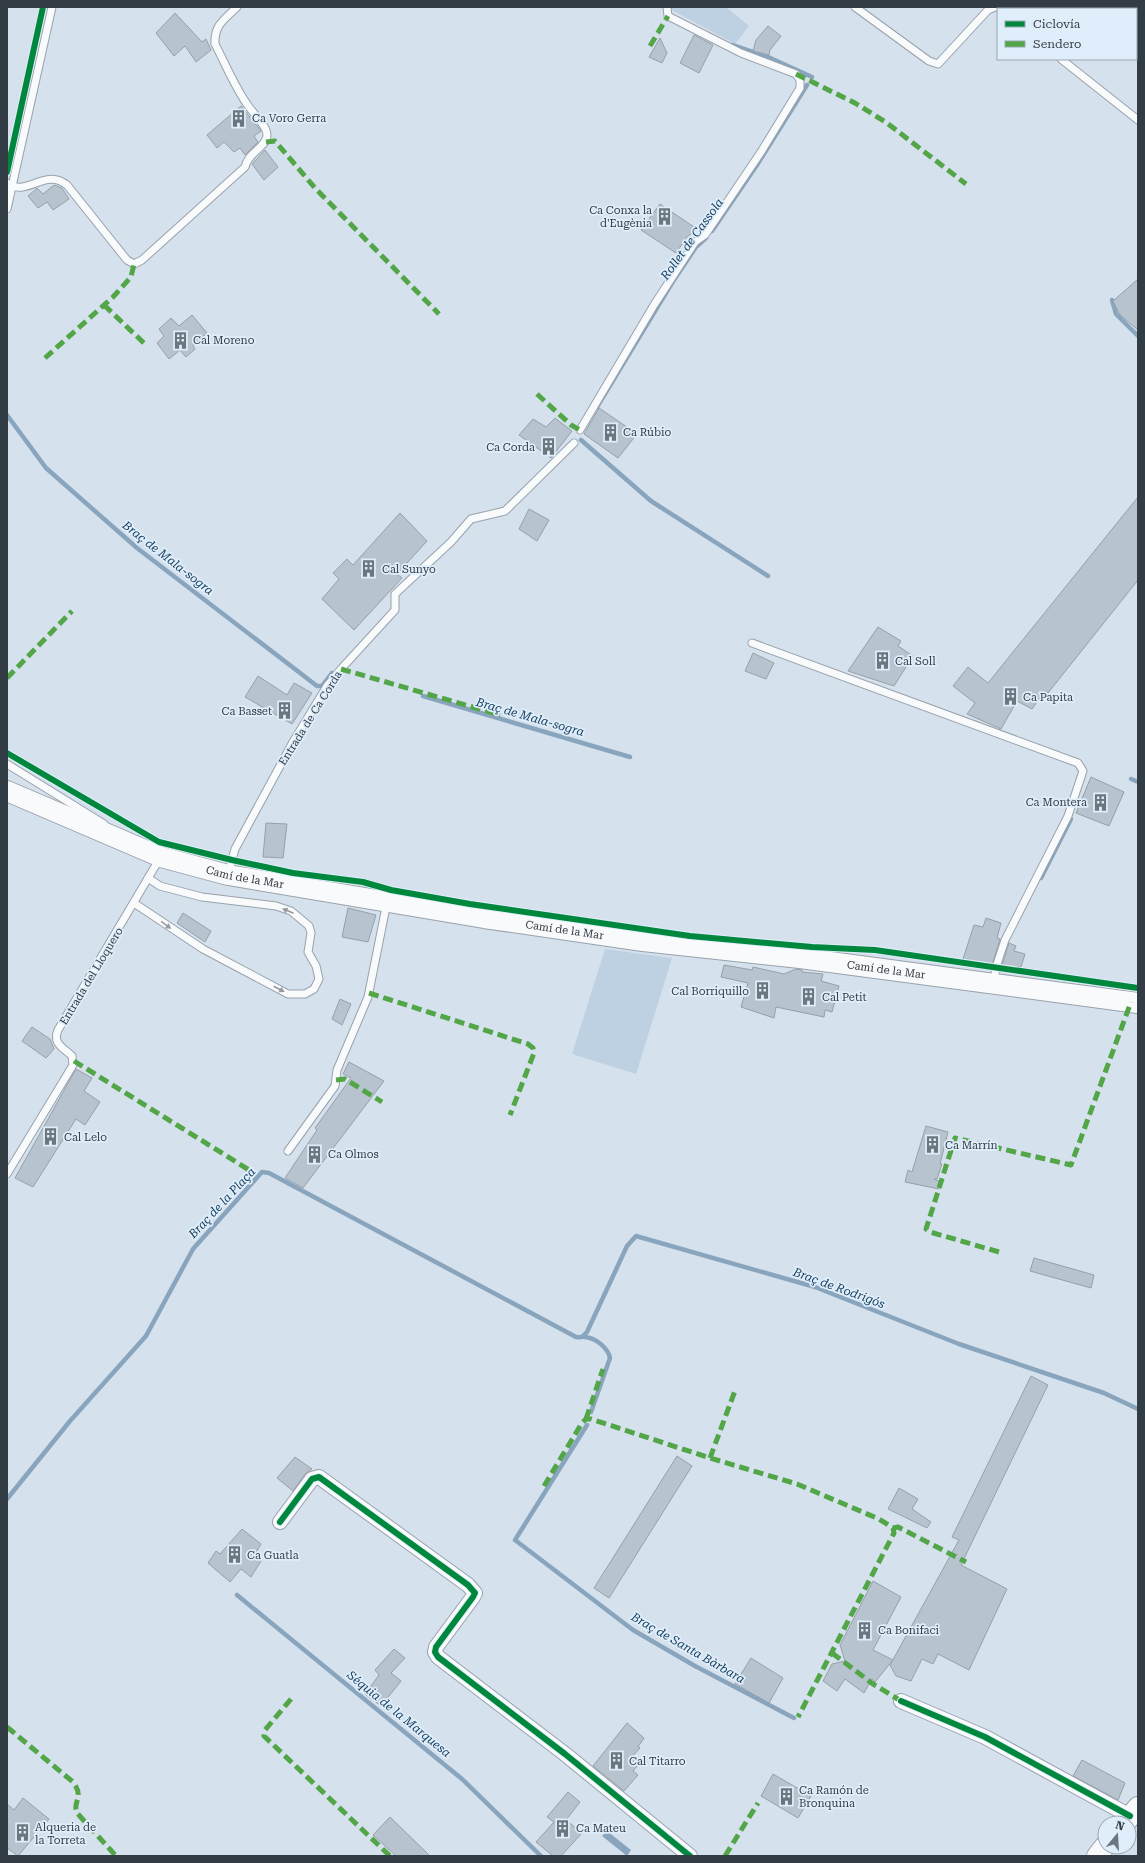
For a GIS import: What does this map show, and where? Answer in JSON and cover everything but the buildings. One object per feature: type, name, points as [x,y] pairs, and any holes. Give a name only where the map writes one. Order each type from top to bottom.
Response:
[{"type":"main road","name":"Camí de la Mar","points":[[7,791],[161,857],[228,875],[387,902],[643,941],[800,958],[1138,1003]]},
{"type":"street","points":[[280,1522],[312,1479],[319,1477],[468,1585],[474,1593],[473,1597],[436,1646],[435,1652],[438,1657],[565,1754],[690,1856]]},
{"type":"street","points":[[901,1701],[985,1737],[1129,1815]]},
{"type":"lane","points":[[7,209],[9,185],[52,7]]},
{"type":"lane","points":[[9,185],[24,188],[47,178],[60,179],[67,185],[126,260],[134,264],[142,260],[245,167],[246,159],[266,142],[267,135],[265,129],[247,104],[215,44],[214,34],[218,25],[237,7]]},
{"type":"lane","points":[[580,430],[650,312],[695,242],[705,235],[761,152],[800,88],[800,80],[796,74],[706,36],[668,16],[667,7]]},
{"type":"lane","points":[[855,7],[929,61],[938,64],[988,10],[996,7]]},
{"type":"lane","points":[[1062,60],[1138,120]]},
{"type":"lane","name":"Entrada de Ca Corda","points":[[228,875],[235,849],[293,742],[327,686],[395,610],[395,594],[451,542],[471,519],[505,511],[574,443]]},
{"type":"lane","points":[[752,643],[1078,763],[1081,767],[1083,771],[1068,816],[1005,940],[996,967],[994,984]]},
{"type":"lane","points":[[7,764],[91,815],[136,847]]},
{"type":"lane","name":"Entrada del Lloquero","points":[[7,1174],[73,1065],[72,1056],[57,1042],[56,1035],[58,1030],[161,857]]},
{"type":"lane","points":[[134,903],[203,949],[288,994],[304,994],[314,989],[319,979],[316,966],[308,952],[311,933],[309,926],[291,911],[276,906],[202,897],[160,886],[148,878]]},
{"type":"lane","points":[[288,1151],[335,1086],[337,1070],[368,997],[387,902]]},
{"type":"shaded area","points":[[671,7],[726,7],[749,26],[735,44],[672,10]]},
{"type":"shaded area","points":[[605,949],[672,958],[636,1074],[572,1054]]},
{"type":"shaded area","points":[[607,1831],[631,1850],[627,1856],[602,1836]]},
{"type":"waterway","name":"Rollet de Cassola","points":[[732,45],[768,57],[812,77]]},
{"type":"waterway","name":"Rollet de Cassola","points":[[712,231],[757,165],[807,85]]},
{"type":"waterway","name":"Rollet de Cassola","points":[[597,407],[672,283],[696,247],[706,238]]},
{"type":"waterway","points":[[1112,300],[1116,314],[1138,336]]},
{"type":"waterway","name":"Braç de Mala-sogra","points":[[7,415],[46,468],[137,548],[317,686],[322,686],[332,673]]},
{"type":"waterway","name":"Rollet de Cassola","points":[[581,440],[651,501],[768,576]]},
{"type":"waterway","name":"Braç de Mala-sogra","points":[[423,696],[630,757]]},
{"type":"waterway","name":"Rollet de Cassola","points":[[1131,779],[1138,782]]},
{"type":"waterway","name":"Braç de Mala-sogra","points":[[1041,878],[1071,819]]},
{"type":"waterway","name":"Braç de la Plaça","points":[[7,1499],[70,1421],[146,1336],[193,1249],[262,1172],[269,1173],[576,1337],[584,1337],[597,1341],[604,1347],[610,1358],[591,1412]]},
{"type":"waterway","name":"Braç de Rodrigós","points":[[583,1336],[587,1332],[627,1246],[636,1236],[815,1287],[959,1344],[1104,1393],[1138,1409]]},
{"type":"waterway","name":"Braç de Santa Bàrbara","points":[[587,1425],[515,1540],[633,1630],[695,1666],[794,1718]]},
{"type":"waterway","name":"Séquia de la Marquesa","points":[[237,1595],[462,1779],[541,1856]]},
{"type":"marked path","points":[[650,46],[668,16]]},
{"type":"marked path","points":[[796,74],[855,103],[887,123],[966,184]]},
{"type":"marked path","points":[[266,142],[275,141],[315,188],[439,314]]},
{"type":"marked path","points":[[45,358],[113,297],[131,277],[134,264]]},
{"type":"marked path","points":[[104,305],[147,346]]},
{"type":"marked path","points":[[537,394],[571,425],[580,430]]},
{"type":"marked path","points":[[7,678],[72,611]]},
{"type":"marked path","points":[[341,669],[500,715]]},
{"type":"marked path","points":[[369,993],[528,1044],[533,1048],[534,1053],[510,1115]]},
{"type":"marked path","points":[[999,1252],[930,1232],[926,1229],[955,1138],[1071,1165],[1131,1002]]},
{"type":"marked path","points":[[74,1061],[254,1173]]},
{"type":"marked path","points":[[336,1080],[345,1079],[382,1102]]},
{"type":"marked path","points":[[586,1419],[603,1369]]},
{"type":"marked path","points":[[710,1458],[736,1388]]},
{"type":"marked path","points":[[544,1486],[582,1423],[586,1419],[591,1419],[710,1458],[797,1484],[879,1519],[893,1528],[894,1533],[798,1717]]},
{"type":"marked path","points":[[893,1528],[898,1527],[966,1562]]},
{"type":"marked path","points":[[832,1653],[873,1684],[901,1701]]},
{"type":"marked path","points":[[291,1699],[265,1730],[264,1736],[390,1856]]},
{"type":"marked path","points":[[7,1727],[73,1782],[78,1792],[76,1805],[77,1813],[116,1856]]},
{"type":"marked path","points":[[725,1856],[758,1803]]},
{"type":"cycle path","points":[[7,172],[43,7]]},
{"type":"cycle path","points":[[7,753],[159,842],[293,873],[363,882],[391,890],[470,904],[690,936],[812,947],[875,950],[1138,988]]},
{"type":"cycle path","points":[[280,1522],[312,1479],[319,1477],[468,1585],[475,1593],[436,1647],[435,1652],[438,1657],[565,1754],[690,1856]]},
{"type":"cycle path","points":[[901,1701],[985,1737],[1128,1815]]},
{"type":"place","name":"Ca Voro Gerra","points":[[239,118]]},
{"type":"place","name":"Ca Conxa la d'Eugènia","points":[[665,216]]},
{"type":"place","name":"Cal Moreno","points":[[180,340]]},
{"type":"place","name":"Ca Rúbio","points":[[610,432]]},
{"type":"place","name":"Ca Corda","points":[[548,447]]},
{"type":"place","name":"Cal Sunyo","points":[[369,569]]},
{"type":"place","name":"Cal Soll","points":[[882,661]]},
{"type":"place","name":"Ca Papita","points":[[1010,697]]},
{"type":"place","name":"Ca Basset","points":[[285,711]]},
{"type":"place","name":"Ca Montera","points":[[1100,802]]},
{"type":"place","name":"Cal Borriquillo","points":[[762,991]]},
{"type":"place","name":"Cal Petit","points":[[809,997]]},
{"type":"place","name":"Cal Lelo","points":[[51,1137]]},
{"type":"place","name":"Ca Marrín","points":[[932,1145]]},
{"type":"place","name":"Ca Olmos","points":[[315,1154]]},
{"type":"place","name":"Ca Guatla","points":[[234,1555]]},
{"type":"place","name":"Ca Bonifaci","points":[[865,1630]]},
{"type":"place","name":"Cal Titarro","points":[[616,1761]]},
{"type":"place","name":"Ca Ramón de Bronquina","points":[[786,1796]]},
{"type":"place","name":"Ca Mateu","points":[[563,1828]]},
{"type":"place","name":"Alqueria de la Torreta","points":[[22,1833]]}]
